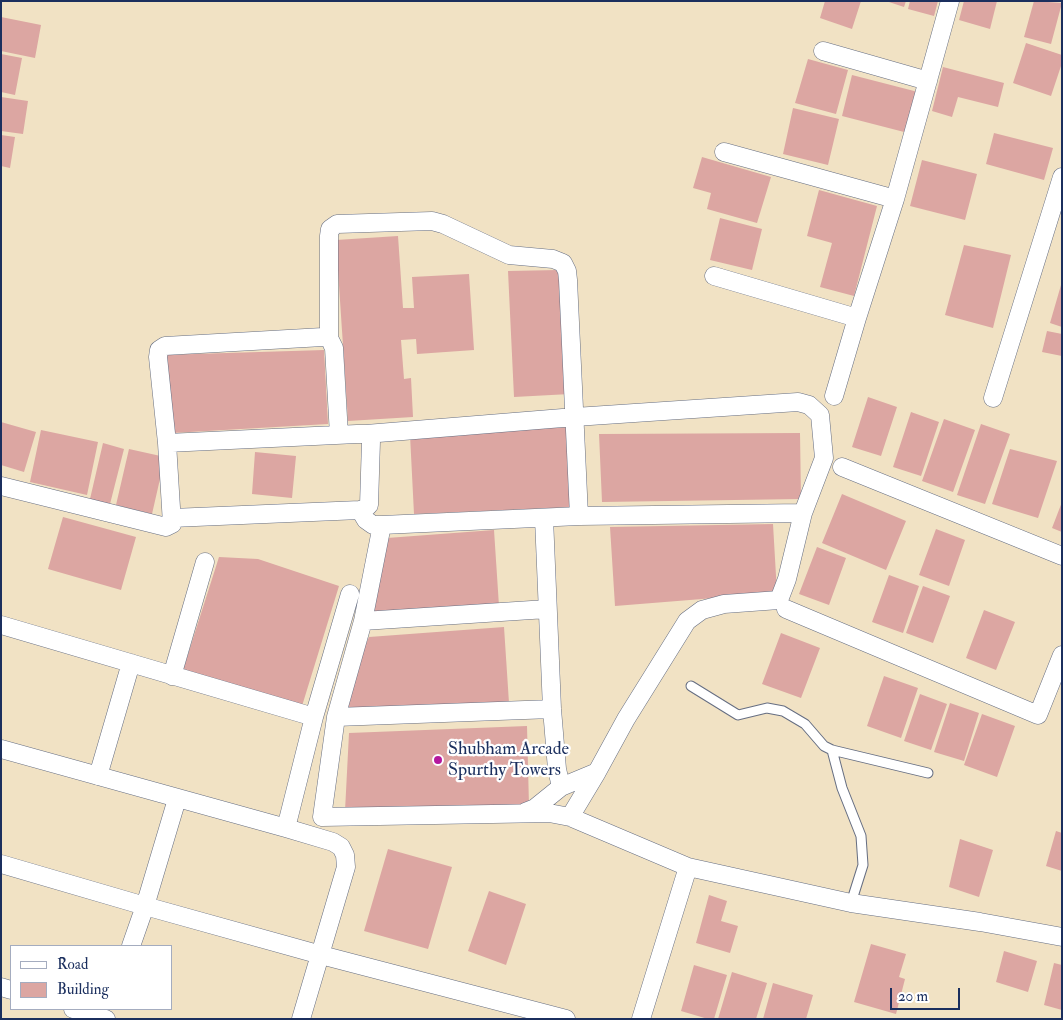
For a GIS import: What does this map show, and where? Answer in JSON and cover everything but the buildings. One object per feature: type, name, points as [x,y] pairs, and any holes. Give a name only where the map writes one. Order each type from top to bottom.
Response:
[{"type":"street","points":[[834,396],[895,199],[950,1]]},
{"type":"street","points":[[823,50],[928,81]]},
{"type":"street","points":[[724,152],[895,199]]},
{"type":"street","points":[[993,398],[1062,177]]},
{"type":"street","points":[[339,435],[334,348],[328,338],[330,229],[337,224],[432,221],[443,224],[509,256],[553,259],[563,263],[567,271],[579,516]]},
{"type":"street","points":[[714,276],[857,318]]},
{"type":"street","points":[[1,486],[166,527],[172,524],[172,518],[167,443],[158,357],[159,350],[165,346],[328,338]]},
{"type":"street","points":[[167,443],[366,434],[575,417],[798,402],[809,405],[820,415],[824,458],[803,513],[788,579],[779,600],[724,604],[702,610],[687,621],[626,719],[598,772],[565,816]]},
{"type":"street","points":[[172,518],[360,510],[369,506],[372,441],[366,434]]},
{"type":"street","points":[[842,468],[1062,556]]},
{"type":"street","points":[[360,510],[366,520],[373,525],[579,516],[803,513]]},
{"type":"street","points":[[544,518],[552,709],[558,770],[568,784],[565,816]]},
{"type":"street","points":[[382,525],[363,620],[336,717],[322,817],[549,813],[565,816],[688,867],[851,902],[1062,937]]},
{"type":"street","points":[[172,676],[204,562]]},
{"type":"street","points":[[286,828],[314,717],[350,594]]},
{"type":"street","points":[[363,620],[547,609]]},
{"type":"street","points":[[786,609],[1038,715],[1055,689],[1062,655]]},
{"type":"street","points":[[1,625],[314,717]]},
{"type":"street","points":[[98,776],[131,663]]},
{"type":"street","points":[[336,717],[552,709]]},
{"type":"street","points":[[1,750],[286,828],[333,842],[341,847],[345,856],[346,867],[301,1019]]},
{"type":"street","points":[[522,813],[536,808],[568,784],[598,772]]},
{"type":"street","points":[[131,945],[177,799]]},
{"type":"street","points":[[1,864],[145,906],[566,1019]]},
{"type":"street","points":[[641,1019],[688,867]]},
{"type":"street","points":[[76,1010],[106,1019]]},
{"type":"lane","points":[[692,686],[738,716],[767,708],[783,712],[805,724],[824,746],[832,750],[928,773]]},
{"type":"lane","points":[[832,750],[842,788],[861,836],[863,865],[851,902]]},
{"type":"place","name":"Shubham Arcade Spurthy Towers","points":[[438,760]]}]
